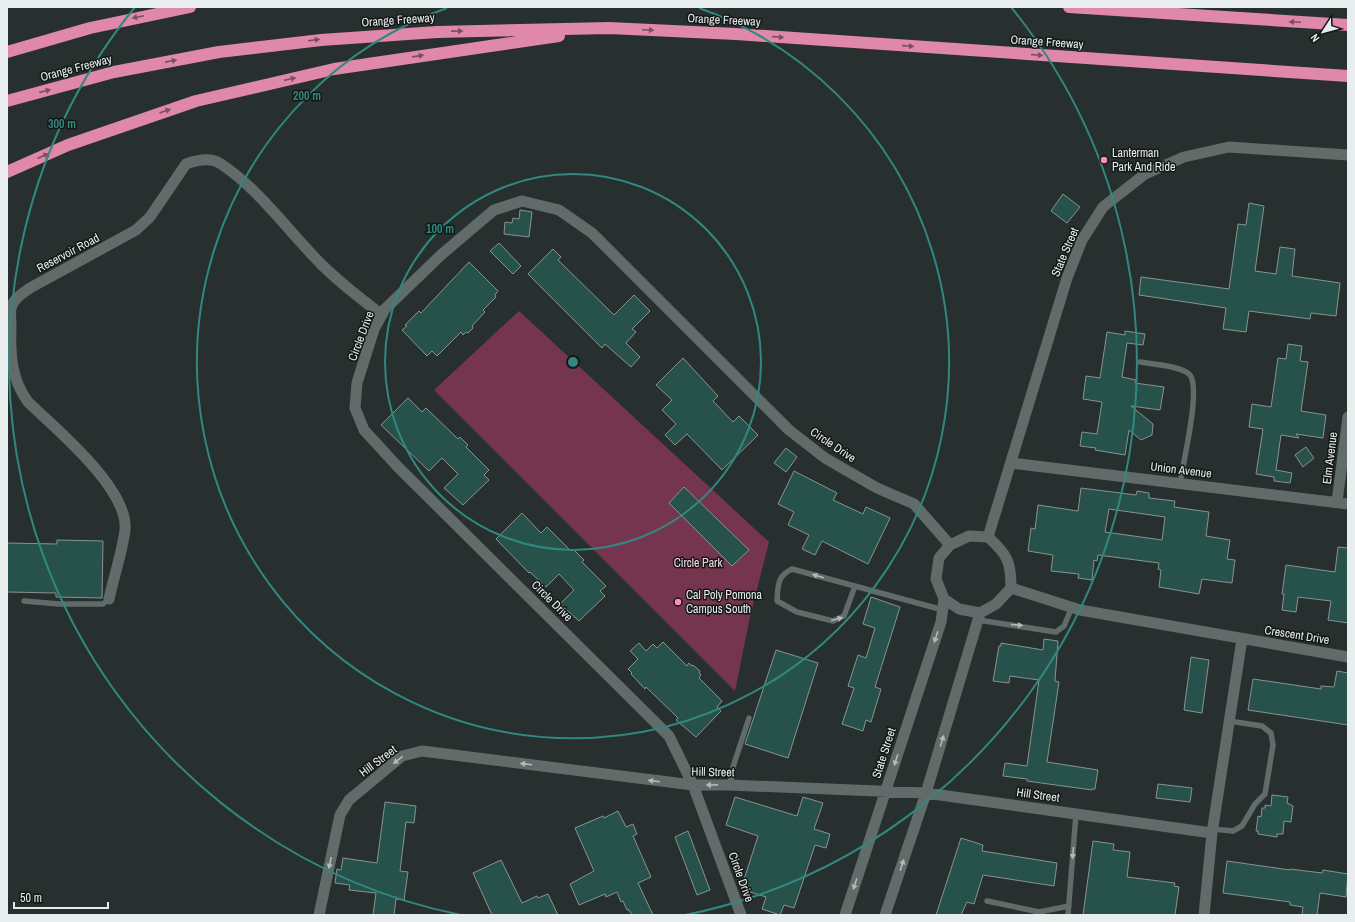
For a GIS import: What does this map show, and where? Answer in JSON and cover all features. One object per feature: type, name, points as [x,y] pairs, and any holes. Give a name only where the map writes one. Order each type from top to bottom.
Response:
[{"type":"highway","points":[[7,52],[90,28],[190,7]]},
{"type":"highway","points":[[1069,7],[1348,25]]},
{"type":"highway","points":[[1152,7],[1196,14]]},
{"type":"highway","points":[[7,172],[68,145],[196,101],[334,69],[609,28]]},
{"type":"highway","name":"Orange Freeway","points":[[7,101],[114,72],[219,52],[321,40],[436,32],[609,28],[751,35],[1348,76]]},
{"type":"street","name":"State Street","points":[[988,537],[1067,278],[1082,240],[1103,207],[1145,174],[1184,158],[1229,147],[1348,155]]},
{"type":"street","name":"Reservoir Road","points":[[109,599],[125,529],[122,512],[112,490],[96,469],[28,402],[20,391],[13,372],[10,349],[11,308],[17,297],[30,288],[136,230],[150,217],[186,164],[195,161],[209,160],[221,163],[250,188],[320,264],[382,315]]},
{"type":"street","name":"Circle Drive","points":[[741,915],[693,786],[669,736],[398,467],[364,430],[355,408],[357,383],[374,329],[385,309],[441,254],[494,210],[522,201],[559,210],[592,233],[789,430],[826,458],[877,488],[914,504],[950,545]]},
{"type":"street","name":"Elm Avenue","points":[[1343,503],[1348,417]]},
{"type":"street","name":"Union Avenue","points":[[1011,463],[1343,503]]},
{"type":"street","points":[[885,915],[926,793],[979,616],[996,604],[1011,588],[1011,567],[1002,550],[988,537],[969,536],[950,545],[939,558],[936,579],[944,599],[959,609],[979,616]]},
{"type":"street","name":"Crescent Drive","points":[[1011,588],[1072,608],[1348,657]]},
{"type":"street","name":"State Street","points":[[845,915],[940,622],[944,599]]},
{"type":"street","points":[[1204,915],[1213,831],[1242,639]]},
{"type":"street","name":"Hill Street","points":[[319,915],[340,815],[349,800],[402,756],[422,751],[693,786],[730,785],[886,790],[926,793],[1213,831]]},
{"type":"lane","points":[[1140,362],[1178,368],[1190,374],[1194,383],[1195,399],[1180,483]]},
{"type":"lane","points":[[855,586],[844,616],[833,621],[797,612],[777,601],[778,584],[783,573],[792,569],[855,586],[943,610]]},
{"type":"lane","points":[[24,601],[103,604],[109,599]]},
{"type":"lane","points":[[979,616],[1056,632],[1064,626],[1072,608]]},
{"type":"lane","points":[[730,785],[749,718]]},
{"type":"lane","points":[[1213,831],[1233,831],[1242,826],[1255,804],[1265,794],[1272,745],[1271,733],[1262,726],[1229,721]]},
{"type":"lane","points":[[1068,915],[1076,814]]},
{"type":"lane","points":[[987,901],[1039,912],[1069,906]]},
{"type":"green space","name":"Circle Park","points":[[519,311],[769,542],[750,617],[735,691],[434,390]]},
{"type":"building","points":[[1063,194],[1080,207],[1067,223],[1051,211]]},
{"type":"building","points":[[1249,203],[1264,206],[1255,271],[1276,274],[1280,247],[1295,249],[1292,276],[1340,283],[1336,316],[1311,313],[1310,319],[1249,311],[1246,332],[1223,329],[1226,308],[1139,295],[1141,277],[1229,289],[1238,224],[1246,225]]},
{"type":"building","points":[[520,210],[532,212],[529,237],[504,234],[505,222],[512,223],[513,218],[519,219]]},
{"type":"building","points":[[499,243],[521,266],[513,274],[490,251]]},
{"type":"building","points":[[553,249],[561,257],[558,260],[614,315],[634,295],[650,311],[632,329],[636,332],[626,343],[640,357],[631,367],[605,344],[602,348],[528,274]]},
{"type":"building","points":[[469,262],[498,291],[495,295],[496,297],[483,310],[485,312],[472,326],[473,328],[468,333],[466,332],[463,335],[461,332],[437,356],[432,351],[427,356],[402,330],[419,311],[421,313]]},
{"type":"building","points":[[1125,331],[1145,334],[1143,345],[1127,343],[1122,377],[1136,380],[1135,383],[1164,387],[1160,410],[1131,406],[1153,424],[1152,435],[1141,440],[1129,430],[1125,455],[1080,446],[1082,432],[1097,434],[1102,402],[1083,399],[1086,376],[1100,378],[1107,332],[1125,335]]},
{"type":"building","points":[[1288,344],[1302,346],[1300,361],[1308,362],[1301,411],[1326,415],[1323,438],[1296,434],[1299,438],[1281,435],[1276,470],[1292,473],[1290,483],[1274,481],[1274,477],[1256,474],[1263,429],[1249,427],[1252,404],[1271,407],[1278,358],[1286,359]]},
{"type":"building","points":[[683,358],[718,396],[713,401],[733,422],[739,416],[758,435],[722,470],[687,434],[675,445],[665,435],[676,424],[662,410],[672,400],[656,385]]},
{"type":"building","points":[[408,398],[422,412],[426,408],[458,439],[460,437],[468,445],[466,447],[489,470],[484,475],[489,480],[463,505],[444,488],[458,474],[442,458],[429,471],[381,425]]},
{"type":"building","points":[[1306,447],[1314,458],[1303,467],[1295,455]]},
{"type":"building","points":[[786,448],[797,457],[786,472],[774,463]]},
{"type":"building","points":[[794,471],[837,493],[833,500],[863,514],[866,507],[890,518],[868,564],[822,541],[815,555],[802,549],[809,535],[788,525],[794,512],[778,504]]},
{"type":"building","points":[[684,487],[749,550],[732,566],[669,503]]},
{"type":"building","points":[[1081,488],[1136,495],[1137,491],[1149,493],[1149,498],[1175,501],[1174,507],[1209,512],[1206,536],[1230,540],[1227,559],[1235,560],[1232,583],[1202,579],[1199,594],[1159,587],[1161,570],[1158,569],[1159,563],[1098,555],[1097,561],[1094,560],[1092,580],[1078,578],[1079,574],[1051,571],[1053,555],[1028,551],[1031,528],[1035,529],[1038,505],[1078,511]],"holes":[[[1109,509],[1165,517],[1162,540],[1105,532]]]},
{"type":"building","points":[[522,513],[541,533],[547,527],[571,551],[573,549],[584,560],[582,562],[606,586],[600,591],[605,596],[579,621],[560,604],[574,590],[559,574],[546,587],[530,572],[529,573],[496,539]]},
{"type":"building","points":[[57,540],[103,541],[102,598],[56,597],[56,593],[7,592],[7,543],[57,544]]},
{"type":"building","points":[[1338,547],[1348,548],[1348,623],[1328,620],[1331,601],[1298,597],[1296,612],[1282,610],[1284,594],[1282,594],[1286,565],[1335,572]]},
{"type":"building","points":[[871,597],[900,607],[875,687],[881,689],[871,722],[866,720],[863,731],[842,724],[854,688],[848,686],[858,655],[866,658],[875,628],[863,624]]},
{"type":"building","points":[[1044,639],[1058,641],[1055,681],[1059,682],[1047,762],[1098,770],[1095,789],[1092,790],[1027,781],[1027,779],[1003,776],[1005,763],[1027,766],[1039,680],[1010,676],[1009,683],[993,681],[999,646],[1001,646],[1001,643],[1043,650]]},
{"type":"building","points":[[663,642],[687,666],[689,663],[700,671],[699,673],[701,675],[699,678],[722,701],[717,707],[721,711],[696,737],[676,720],[678,718],[646,687],[645,689],[628,669],[638,659],[630,651],[639,643],[646,651],[653,644],[657,648]]},
{"type":"building","points":[[776,650],[818,663],[788,758],[745,744]]},
{"type":"building","points":[[1191,657],[1209,660],[1202,713],[1184,710]]},
{"type":"building","points":[[1337,671],[1348,673],[1348,725],[1248,710],[1253,679],[1321,689],[1321,686],[1334,687]]},
{"type":"building","points":[[1158,784],[1192,788],[1190,802],[1156,798]]},
{"type":"building","points":[[1272,795],[1288,797],[1287,803],[1293,806],[1291,822],[1284,821],[1283,834],[1277,834],[1277,837],[1258,834],[1258,831],[1256,831],[1258,816],[1261,817],[1262,808],[1265,808],[1265,805],[1271,806]]},
{"type":"building","points":[[735,797],[797,816],[803,797],[823,803],[814,829],[830,834],[826,848],[815,845],[794,908],[784,905],[780,915],[762,909],[766,897],[741,889],[758,836],[726,825]]},
{"type":"building","points":[[385,802],[416,806],[414,823],[406,822],[400,871],[408,872],[404,900],[396,899],[394,915],[373,915],[376,893],[349,890],[350,885],[335,883],[337,869],[341,870],[343,858],[377,863]]},
{"type":"building","points":[[618,811],[626,827],[633,824],[637,834],[633,836],[651,877],[638,883],[653,915],[632,915],[629,910],[627,910],[623,901],[621,902],[617,892],[606,897],[605,894],[579,905],[570,884],[594,871],[575,828],[603,816],[604,818]]},
{"type":"building","points":[[688,831],[710,890],[697,895],[675,837]]},
{"type":"building","points":[[961,838],[983,845],[982,851],[1057,863],[1054,886],[983,875],[974,904],[967,902],[961,915],[936,915]]},
{"type":"building","points":[[1093,841],[1114,844],[1113,850],[1130,852],[1127,877],[1175,883],[1174,886],[1179,887],[1175,915],[1083,915]]},
{"type":"building","points":[[501,860],[522,903],[537,896],[538,898],[548,894],[558,915],[492,915],[473,873]]},
{"type":"building","points":[[1227,861],[1290,870],[1322,873],[1323,870],[1348,874],[1346,897],[1320,893],[1317,915],[1302,915],[1303,907],[1290,905],[1290,902],[1223,893]]},
{"type":"place","name":"Lanterman Park And Ride","points":[[1104,160]]},
{"type":"place","name":"Cal Poly Pomona Campus South","points":[[678,602]]}]
